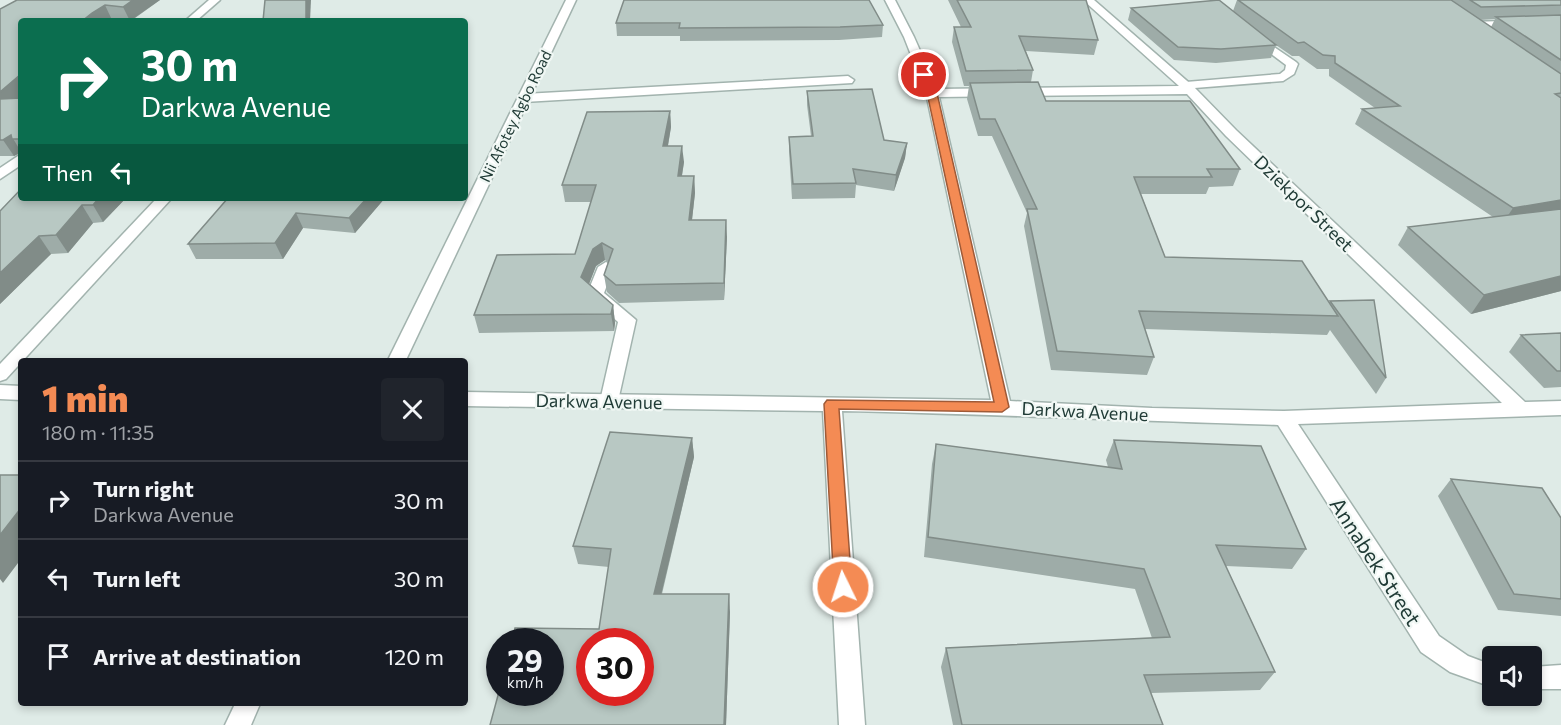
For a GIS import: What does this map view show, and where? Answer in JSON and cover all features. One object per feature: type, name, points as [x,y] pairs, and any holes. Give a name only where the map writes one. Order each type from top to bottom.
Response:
[{"type":"street","points":[[194,18],[215,0]]},
{"type":"street","name":"Nii Afotey Agbo Road","points":[[398,358],[571,0]]},
{"type":"street","points":[[890,0],[909,37],[932,93],[1002,407]]},
{"type":"street","name":"Dziekpor Street","points":[[1088,0],[1188,88],[1231,133],[1519,408]]},
{"type":"street","points":[[1489,37],[1466,22],[1561,22]]},
{"type":"street","points":[[932,93],[1188,88],[1283,77],[1290,72],[1292,64],[1245,28]]},
{"type":"street","points":[[524,98],[848,80]]},
{"type":"street","points":[[0,175],[18,160]]},
{"type":"street","points":[[0,375],[162,201]]},
{"type":"street","points":[[606,267],[595,294],[627,320],[609,401]]},
{"type":"street","points":[[0,392],[18,393]]},
{"type":"street","name":"Darkwa Avenue","points":[[468,399],[1002,407],[1152,415],[1284,418],[1561,408]]},
{"type":"street","points":[[832,404],[852,725]]},
{"type":"street","name":"Annabek Street","points":[[1284,418],[1430,644],[1450,661],[1482,674]]},
{"type":"street","points":[[1542,678],[1561,677]]},
{"type":"street","points":[[238,725],[247,706]]},
{"type":"building","points":[[17,0],[133,0],[123,7],[105,5],[86,18],[18,18],[18,77],[0,92],[0,9]]},
{"type":"building","points":[[265,0],[306,0],[306,18],[263,18]]},
{"type":"building","points":[[624,0],[869,0],[883,25],[679,28],[680,23],[616,23]]},
{"type":"building","points":[[957,0],[1086,0],[1098,40],[1019,36],[1033,70],[966,71],[954,27],[971,27]]},
{"type":"building","points":[[1219,0],[1276,45],[1221,49],[1178,47],[1131,8]]},
{"type":"building","points":[[1238,0],[1451,0],[1561,74],[1561,93],[1555,94],[1561,98],[1561,200],[1513,208],[1362,109],[1400,106],[1335,63],[1335,56],[1323,55],[1304,42],[1298,43]]},
{"type":"building","points":[[1470,0],[1561,0],[1561,5],[1481,7]]},
{"type":"building","points":[[1561,15],[1561,60],[1496,17]]},
{"type":"building","points":[[1038,82],[1046,101],[1190,101],[1240,169],[1207,169],[1212,177],[1134,177],[1165,257],[1302,261],[1338,316],[1139,311],[1154,357],[1057,351],[1027,209],[1037,209],[995,119],[980,119],[970,83]]},
{"type":"building","points":[[872,89],[884,140],[907,143],[896,175],[853,169],[856,183],[793,184],[789,137],[813,136],[807,91]]},
{"type":"building","points":[[18,98],[18,139],[12,139],[11,135],[0,140],[0,99]]},
{"type":"building","points":[[670,111],[663,146],[682,146],[678,176],[694,176],[689,220],[726,220],[724,283],[616,285],[604,275],[613,249],[602,243],[593,249],[581,277],[613,305],[611,314],[474,315],[497,255],[575,254],[596,185],[562,185],[587,112]]},
{"type":"building","points":[[18,192],[18,201],[96,201],[93,205],[82,205],[56,235],[39,236],[0,273],[0,211]]},
{"type":"building","points":[[225,201],[364,201],[349,218],[296,213],[275,243],[188,244]]},
{"type":"building","points":[[1561,209],[1561,276],[1484,295],[1408,227]]},
{"type":"building","points":[[1374,300],[1386,378],[1330,301]]},
{"type":"building","points":[[1561,333],[1561,371],[1557,371],[1521,335]]},
{"type":"building","points":[[610,432],[692,438],[654,594],[729,594],[724,725],[490,725],[495,706],[564,706],[564,629],[576,629],[576,706],[654,706],[654,628],[599,628],[611,549],[573,546]]},
{"type":"building","points":[[1114,440],[1261,446],[1306,549],[1216,545],[1275,672],[1144,675],[1163,725],[962,725],[946,648],[1170,637],[1144,569],[928,537],[936,444],[1122,469]]},
{"type":"building","points":[[0,475],[18,475],[18,512],[0,535]]},
{"type":"building","points":[[1451,479],[1542,488],[1561,518],[1561,599],[1514,594]]},
{"type":"route","points":[[843,587],[832,404],[1002,407],[932,93],[924,75]]}]
